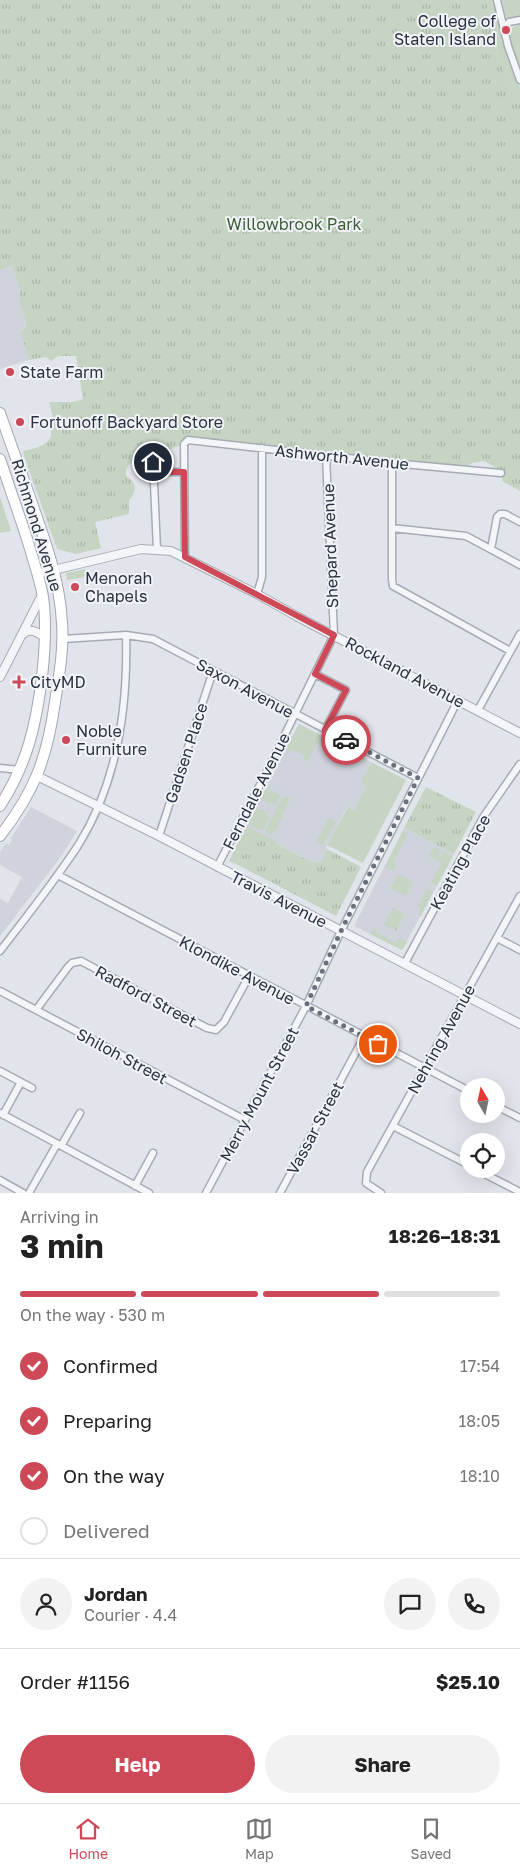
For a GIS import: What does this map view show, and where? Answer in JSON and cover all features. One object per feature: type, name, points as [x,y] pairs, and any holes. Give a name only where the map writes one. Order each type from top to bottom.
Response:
[{"type":"main road","name":"Richmond Avenue","points":[[0,413],[54,570],[60,601],[63,639],[51,731],[45,755],[37,776],[18,813],[0,835]]},
{"type":"main road","name":"Richmond Avenue","points":[[0,459],[37,574],[42,595],[45,637],[44,662],[34,728],[20,770],[0,806]]},
{"type":"street","points":[[497,0],[508,46],[520,80]]},
{"type":"street","points":[[504,30],[509,22],[520,20]]},
{"type":"street","name":"Ashworth Avenue","points":[[184,472],[184,444],[188,440],[501,473]]},
{"type":"street","points":[[257,594],[262,577],[262,448]]},
{"type":"street","name":"Shepard Avenue","points":[[326,456],[334,635]]},
{"type":"street","points":[[153,462],[157,549]]},
{"type":"street","points":[[392,463],[392,579],[395,587],[510,651]]},
{"type":"street","points":[[154,472],[184,472],[185,557]]},
{"type":"street","points":[[491,549],[497,518],[500,514],[505,514],[520,522]]},
{"type":"street","points":[[392,528],[466,536],[520,565]]},
{"type":"street","name":"Rockland Avenue","points":[[37,574],[132,551],[157,549],[171,551],[257,594],[520,733]]},
{"type":"street","points":[[0,677],[3,664],[21,636],[42,595]]},
{"type":"street","points":[[21,636],[28,630],[45,637]]},
{"type":"street","points":[[478,710],[520,634]]},
{"type":"street","points":[[0,951],[58,875],[80,842],[99,805],[115,756],[124,714],[127,677],[126,635]]},
{"type":"street","name":"Saxon Avenue","points":[[63,639],[126,635],[153,639],[418,778]]},
{"type":"street","name":"Ferndale Avenue","points":[[217,867],[334,635]]},
{"type":"street","name":"Gadsen Place","points":[[159,836],[213,671]]},
{"type":"street","points":[[315,674],[346,690],[325,730]]},
{"type":"street","name":"Merry Mount Street","points":[[206,1193],[306,1006],[341,931],[458,700]]},
{"type":"street","name":"Keating Place","points":[[404,963],[484,816],[520,764]]},
{"type":"street","points":[[0,768],[20,770]]},
{"type":"street","name":"Travis Avenue","points":[[37,776],[99,805],[520,1024]]},
{"type":"street","name":"Klondike Avenue","points":[[58,875],[460,1087]]},
{"type":"street","name":"Nehring Avenue","points":[[381,1193],[366,1183],[367,1172],[520,896]]},
{"type":"street","points":[[497,938],[520,950]]},
{"type":"street","name":"Radford Street","points":[[36,1010],[68,967],[72,963],[81,962],[206,1028],[216,1030],[224,1022],[249,976]]},
{"type":"street","name":"Shiloh Street","points":[[0,991],[245,1120]]},
{"type":"street","name":"Vassar Street","points":[[280,1193],[364,1037]]},
{"type":"street","points":[[0,1071],[32,1088]]},
{"type":"street","points":[[21,1082],[1,1114],[149,1193]]},
{"type":"street","points":[[505,1110],[520,1118]]},
{"type":"street","points":[[29,1193],[80,1113]]},
{"type":"street","points":[[393,1126],[460,1160]]},
{"type":"street","points":[[136,1186],[153,1152]]},
{"type":"street","points":[[493,1178],[520,1192]]},
{"type":"street","points":[[0,1180],[23,1193]]},
{"type":"shaded area","points":[[12,266],[20,290],[20,304],[26,320],[22,335],[29,360],[0,369],[0,270]]},
{"type":"shaded area","points":[[299,724],[371,762],[362,780],[365,788],[354,810],[347,807],[326,848],[322,861],[314,863],[245,828]]},
{"type":"shaded area","points":[[31,807],[77,831],[60,858],[0,936],[0,899],[8,903],[22,877],[0,865],[0,852],[6,843],[9,845],[12,840],[11,838]]},
{"type":"shaded area","points":[[404,828],[454,854],[402,950],[354,926]]},
{"type":"green space","name":"Willowbrook Park","points":[[0,0],[487,0],[498,60],[520,101],[520,491],[502,481],[502,471],[484,461],[472,463],[466,468],[192,437],[183,439],[179,446],[129,464],[126,476],[130,478],[135,487],[129,500],[129,514],[95,522],[101,548],[76,554],[57,549],[23,453],[24,451],[41,446],[49,440],[51,436],[50,424],[54,422],[49,402],[73,402],[83,399],[76,356],[58,356],[51,361],[46,357],[29,360],[21,333],[25,327],[26,320],[20,304],[20,290],[12,266],[0,270]]},
{"type":"green space","points":[[487,0],[493,0],[508,59],[520,87],[520,101],[498,60]]},
{"type":"green space","points":[[502,0],[520,0],[520,16],[506,18]]},
{"type":"green space","points":[[520,24],[520,73],[509,33],[511,28]]},
{"type":"green space","points":[[0,497],[11,531],[0,533]]},
{"type":"green space","points":[[85,569],[87,577],[67,580],[66,573]]},
{"type":"green space","points":[[299,724],[328,739],[326,743],[319,739],[308,761],[303,759],[304,755],[291,749],[289,751],[285,750]]},
{"type":"green space","points":[[330,740],[367,760],[366,762],[356,757],[355,759],[331,747],[332,745],[328,744]]},
{"type":"green space","points":[[371,762],[406,780],[363,863],[327,845],[348,807],[354,810],[365,788],[362,780]]},
{"type":"green space","points":[[426,787],[476,812],[454,854],[404,828]]},
{"type":"green space","points":[[266,788],[280,795],[276,805],[271,803],[266,815],[270,817],[262,831],[248,824],[256,808],[266,812],[269,804],[260,799]]},
{"type":"green space","points":[[282,798],[290,798],[275,832],[270,835],[265,831]]},
{"type":"green space","points":[[329,818],[334,820],[335,823],[323,845],[316,842]]},
{"type":"green space","points":[[246,826],[277,842],[276,844],[249,839],[236,864],[229,861]]},
{"type":"green space","points":[[403,831],[408,833],[394,862],[396,864],[393,871],[385,867]]},
{"type":"green space","points":[[252,832],[314,863],[322,861],[327,849],[361,867],[336,916],[236,864]]},
{"type":"green space","points":[[434,847],[441,850],[438,857],[441,857],[442,851],[453,856],[437,886],[431,883],[442,863],[429,856]]},
{"type":"green space","points":[[398,874],[413,882],[406,896],[390,888]]},
{"type":"green space","points":[[427,889],[433,892],[421,916],[418,914],[421,908],[418,906]]},
{"type":"green space","points":[[393,908],[405,914],[396,931],[384,925]]},
{"type":"green space","points":[[373,928],[376,929],[375,932],[396,943],[399,938],[407,942],[402,950],[370,934]]},
{"type":"way so far","points":[[346,740],[418,778],[341,931],[306,1006],[378,1044]]},
{"type":"place","name":"College of Staten Island","points":[[506,30]]},
{"type":"place","name":"State Farm","points":[[10,372]]},
{"type":"place","name":"Fortunoff Backyard Store","points":[[20,422]]},
{"type":"place","name":"Menorah Chapels","points":[[75,587]]},
{"type":"place","name":"CityMD","points":[[19,682]]},
{"type":"place","name":"Noble Furniture","points":[[66,740]]},
{"type":"route","points":[[153,462],[154,472],[184,472],[185,557],[334,635],[315,674],[346,690],[325,730],[346,740]]}]
